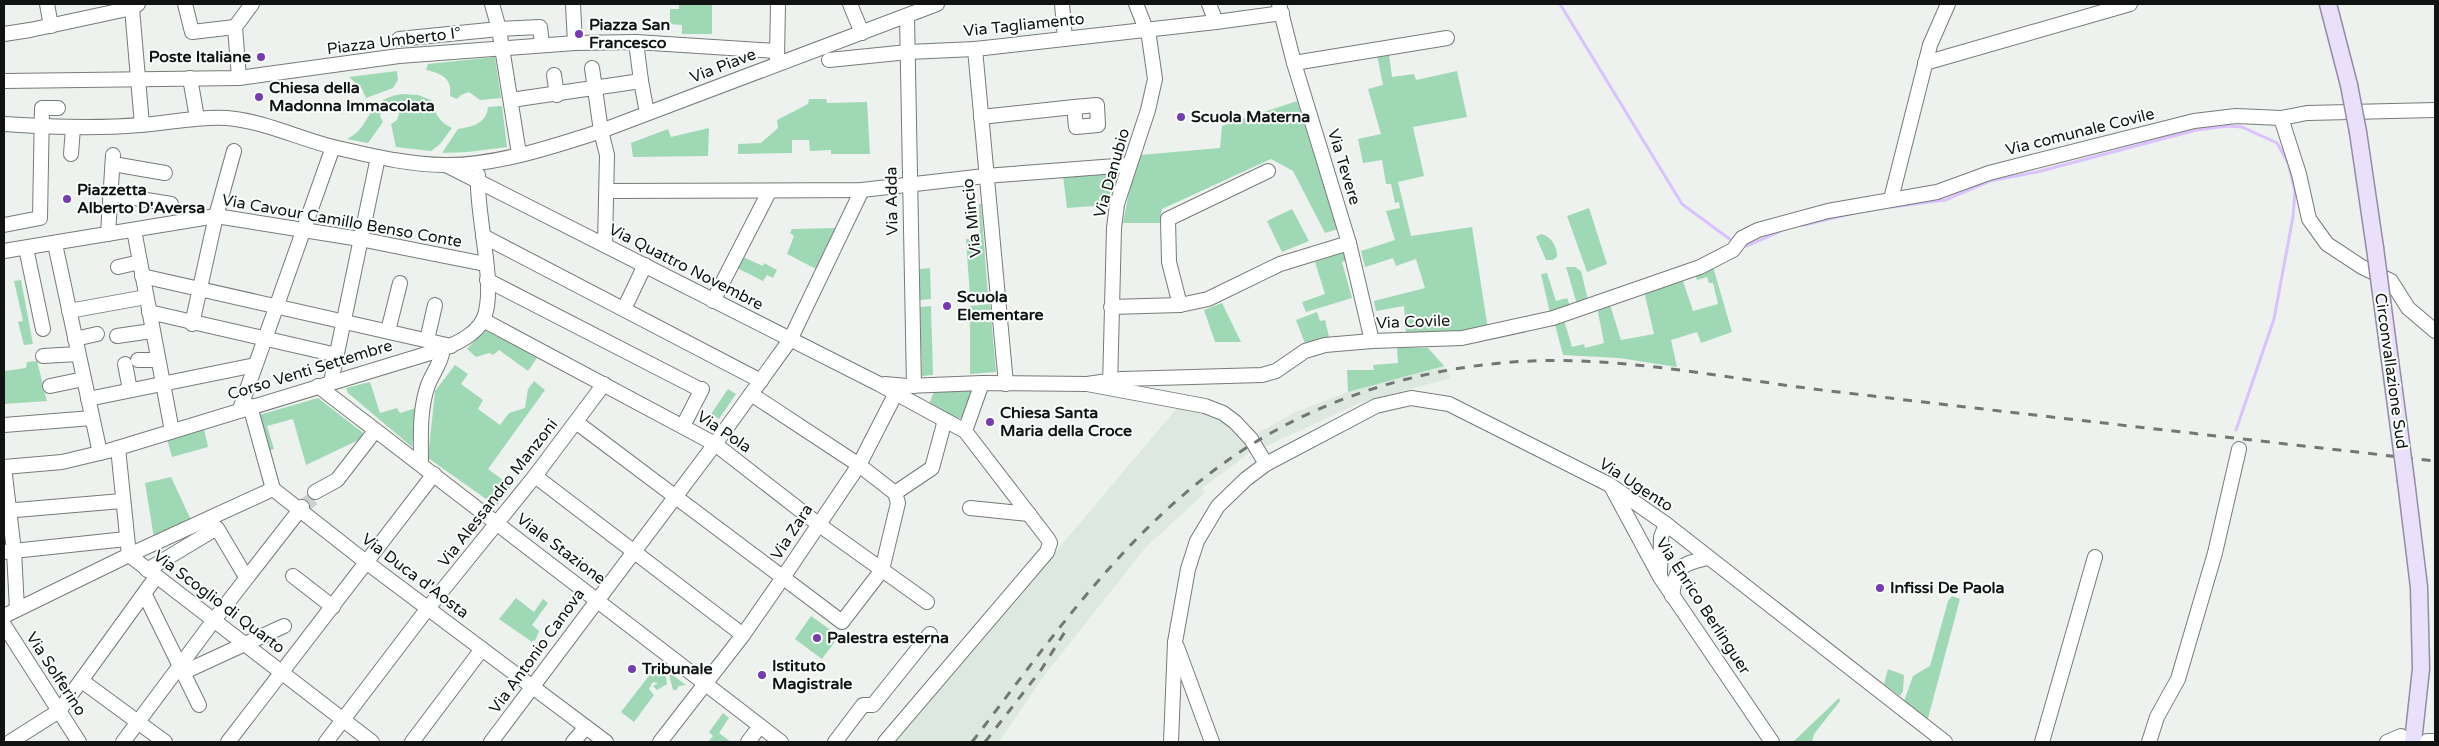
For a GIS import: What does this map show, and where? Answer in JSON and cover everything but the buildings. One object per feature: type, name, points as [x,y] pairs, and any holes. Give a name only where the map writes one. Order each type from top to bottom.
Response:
[{"type":"main road","name":"Circonvallazione Sud","points":[[2328,4],[2349,85],[2358,132],[2406,481],[2419,587],[2421,669],[2419,740]]},
{"type":"street","points":[[47,4],[51,26]]},
{"type":"street","points":[[185,4],[192,32],[234,27]]},
{"type":"street","points":[[239,78],[234,27],[252,4]]},
{"type":"street","points":[[4,124],[73,128],[142,125],[197,118],[242,120],[333,147],[378,157],[446,166],[519,154],[503,47],[492,4]]},
{"type":"street","points":[[573,4],[575,43]]},
{"type":"street","points":[[503,47],[542,44],[636,42],[777,57],[778,4]]},
{"type":"street","points":[[850,4],[862,33]]},
{"type":"street","name":"Via Piave","points":[[519,154],[558,145],[601,131],[648,113],[777,57],[862,33],[937,4]]},
{"type":"street","points":[[1062,4],[1065,38]]},
{"type":"street","name":"Via Danubio","points":[[1110,384],[1114,228],[1117,204],[1153,91],[1155,68],[1146,30],[1136,4]]},
{"type":"street","points":[[1209,4],[1216,22]]},
{"type":"street","points":[[1890,199],[1930,45],[1948,4]]},
{"type":"street","points":[[1925,63],[2130,4]]},
{"type":"street","points":[[4,34],[51,26],[135,6],[142,125]]},
{"type":"street","name":"Via Tagliamento","points":[[829,60],[908,52],[974,49],[1216,22],[1280,8]]},
{"type":"street","name":"Via Tevere","points":[[1280,8],[1294,64],[1350,243],[1372,341]]},
{"type":"street","name":"Via Adda","points":[[907,16],[914,386]]},
{"type":"street","points":[[498,29],[540,27],[542,44]]},
{"type":"street","name":"Piazza Umberto I°","points":[[399,38],[498,29]]},
{"type":"street","points":[[1294,64],[1448,38]]},
{"type":"street","points":[[636,42],[641,81],[648,113]]},
{"type":"street","name":"Piazza Umberto I°","points":[[4,81],[239,78],[391,57],[503,47]]},
{"type":"street","name":"Via Mincio","points":[[974,49],[1006,384]]},
{"type":"street","points":[[592,68],[601,131],[607,155],[608,191],[605,244]]},
{"type":"street","points":[[554,75],[557,95]]},
{"type":"street","points":[[190,78],[197,118]]},
{"type":"street","points":[[511,100],[594,90],[641,81]]},
{"type":"street","points":[[981,117],[1074,106]]},
{"type":"street","points":[[4,225],[40,218],[40,126],[42,108],[58,108]]},
{"type":"street","name":"Via comunale Covile","points":[[1733,250],[1742,238],[1758,230],[1819,214],[1890,199],[1937,192],[1989,173],[2194,121],[2236,116],[2281,118],[2307,113],[2435,110]]},
{"type":"street","points":[[2281,118],[2299,174],[2309,219],[2327,244],[2362,267],[2391,281],[2408,308],[2435,331]]},
{"type":"street","points":[[72,154],[73,128]]},
{"type":"street","points":[[4,616],[129,555],[273,489],[245,407],[255,365],[264,338],[333,147]]},
{"type":"street","points":[[325,384],[337,355],[378,157]]},
{"type":"street","points":[[108,234],[113,160],[165,172]]},
{"type":"street","points":[[192,324],[216,216],[236,160]]},
{"type":"street","points":[[479,162],[477,182],[487,280],[487,302],[482,320]]},
{"type":"street","points":[[608,191],[769,192],[862,190],[985,176],[1129,165]]},
{"type":"street","points":[[446,166],[477,182]]},
{"type":"street","points":[[1180,305],[1169,262],[1168,219],[1268,171]]},
{"type":"street","name":"Via Quattro Novembre","points":[[477,182],[605,244],[713,301],[880,384],[965,431]]},
{"type":"street","name":"Via Antonio Canova","points":[[491,742],[715,444],[790,340],[862,190]]},
{"type":"street","points":[[713,301],[769,192]]},
{"type":"street","points":[[110,194],[171,204]]},
{"type":"street","name":"Via Cavour Camillo Benso Conte","points":[[15,250],[216,216],[360,240],[486,264]]},
{"type":"street","points":[[134,230],[172,431]]},
{"type":"street","points":[[483,236],[761,381]]},
{"type":"street","points":[[1111,307],[1180,305],[1208,299],[1280,264],[1350,243]]},
{"type":"street","points":[[54,244],[100,452]]},
{"type":"street","points":[[15,250],[43,329]]},
{"type":"street","name":"Via Covile","points":[[930,385],[982,383],[1110,384],[1262,375],[1276,371],[1305,351],[1325,345],[1372,341],[1462,338],[1553,318],[1700,267],[1733,250]]},
{"type":"street","points":[[624,310],[644,265]]},
{"type":"street","points":[[118,266],[141,269],[201,288],[345,320],[427,340],[447,347],[428,386],[422,419],[420,464]]},
{"type":"street","points":[[487,280],[702,390],[683,426]]},
{"type":"street","points":[[388,331],[400,283]]},
{"type":"street","points":[[69,311],[146,298]]},
{"type":"street","points":[[427,340],[435,305]]},
{"type":"street","points":[[149,312],[192,324],[337,355]]},
{"type":"street","name":"Corso Venti Settembre","points":[[4,467],[62,462],[118,448],[245,407],[447,347],[465,339],[482,320]]},
{"type":"street","name":"Via Pola","points":[[482,320],[715,444],[818,524],[927,602]]},
{"type":"street","points":[[117,336],[152,331]]},
{"type":"street","points":[[75,339],[98,334]]},
{"type":"street","points":[[43,356],[78,354]]},
{"type":"street","points":[[130,390],[132,362],[158,360]]},
{"type":"street","points":[[88,399],[255,365]]},
{"type":"street","points":[[50,386],[84,379]]},
{"type":"street","points":[[885,742],[1047,552],[1050,543],[965,431],[982,383]]},
{"type":"street","name":"Viale Stazione","points":[[325,384],[375,430],[781,742]]},
{"type":"street","name":"Via Alessandro Manzoni","points":[[326,742],[428,608],[535,476],[604,384]]},
{"type":"street","name":"Via Quattro Novembre","points":[[880,384],[930,385]]},
{"type":"street","points":[[1110,384],[1216,409],[1243,430],[1266,464]]},
{"type":"street","points":[[922,407],[930,385]]},
{"type":"street","name":"Via Zara","points":[[660,742],[743,635],[784,576],[859,465],[896,393]]},
{"type":"street","points":[[576,422],[674,497],[784,576],[842,622],[882,570],[898,503],[895,493],[859,465],[751,394]]},
{"type":"street","name":"Via Ugento","points":[[1171,742],[1175,642],[1188,569],[1203,529],[1228,494],[1266,464],[1376,406],[1399,399],[1423,399],[1449,404],[1610,485],[1666,524],[1945,742]]},
{"type":"street","points":[[4,424],[92,418]]},
{"type":"street","points":[[895,493],[932,468],[945,420]]},
{"type":"street","points":[[320,491],[336,480],[375,430]]},
{"type":"street","name":"Via Scoglio di Quarto","points":[[118,448],[129,555],[372,742]]},
{"type":"street","points":[[2149,742],[2157,717],[2178,679],[2215,553],[2239,449]]},
{"type":"street","points":[[4,467],[9,552],[17,610]]},
{"type":"street","points":[[228,742],[280,671],[333,607],[434,474]]},
{"type":"street","points":[[535,476],[743,635]]},
{"type":"street","name":"Via Enrico Berlinguer","points":[[1610,485],[1660,578],[1772,742]]},
{"type":"street","name":"Via Duca d'Aosta","points":[[273,489],[299,507],[366,562],[606,742]]},
{"type":"street","points":[[6,511],[122,501]]},
{"type":"street","points":[[123,742],[181,669],[214,620],[299,507]]},
{"type":"street","points":[[970,508],[1029,514]]},
{"type":"street","points":[[1660,578],[1661,537],[1666,524]]},
{"type":"street","points":[[10,742],[59,711],[145,595],[151,573],[217,528],[246,577]]},
{"type":"street","points":[[9,552],[126,539]]},
{"type":"street","points":[[2042,742],[2095,557]]},
{"type":"street","points":[[1672,596],[1675,573],[1687,562],[1708,558]]},
{"type":"street","points":[[293,576],[333,607]]},
{"type":"street","points":[[145,595],[199,705]]},
{"type":"street","name":"Via Solferino","points":[[4,625],[79,742]]},
{"type":"street","points":[[181,669],[284,626]]},
{"type":"street","points":[[834,742],[863,705],[872,705],[930,634]]},
{"type":"street","points":[[1175,642],[1212,742]]},
{"type":"street","points":[[412,742],[482,649]]},
{"type":"street","points":[[82,681],[165,742]]},
{"type":"street","points":[[748,742],[760,726]]},
{"type":"street","points":[[573,742],[586,727]]},
{"type":"street","points":[[2387,742],[2419,740]]},
{"type":"shaded area","points":[[1444,366],[1451,378],[1362,402],[1264,447],[1256,434],[1296,412],[1348,392]]},
{"type":"shaded area","points":[[1177,408],[1218,416],[1238,431],[1251,452],[1202,488],[1205,493],[1146,547],[1043,677],[999,742],[895,742]]},
{"type":"green space","points":[[679,4],[712,4],[712,34],[682,34],[682,25],[670,24],[670,9],[679,9]]},
{"type":"green space","points":[[1389,54],[1392,77],[1414,74],[1416,80],[1457,71],[1467,117],[1413,127],[1424,176],[1398,182],[1411,236],[1472,227],[1488,329],[1445,336],[1406,333],[1404,306],[1376,311],[1374,301],[1425,288],[1416,259],[1396,266],[1393,258],[1365,267],[1361,251],[1395,240],[1386,211],[1400,208],[1399,202],[1395,203],[1391,184],[1386,184],[1382,160],[1363,163],[1358,139],[1381,134],[1368,89],[1383,85],[1377,55]]},
{"type":"green space","points":[[495,57],[501,98],[480,100],[469,92],[457,99],[450,96],[450,85],[445,78],[437,73],[426,70],[428,64]]},
{"type":"green space","points":[[397,71],[398,80],[393,88],[366,98],[362,89],[349,77]]},
{"type":"green space","points":[[402,94],[418,95],[431,100],[438,117],[452,128],[440,144],[431,151],[396,147],[391,124],[397,120],[399,114],[397,107],[390,104],[381,109],[380,116],[383,122],[368,143],[347,139],[361,128],[381,101]]},
{"type":"green space","points":[[809,99],[826,99],[827,103],[867,102],[870,154],[831,154],[831,150],[810,151],[809,140],[792,140],[792,153],[738,154],[738,144],[761,143],[778,128],[777,120],[808,104]]},
{"type":"green space","points":[[1297,101],[1338,229],[1325,233],[1293,171],[1271,159],[1162,209],[1160,223],[1123,223],[1130,187],[1140,155],[1220,148],[1222,126]]},
{"type":"green space","points":[[502,106],[507,147],[442,153],[458,129],[478,123],[485,117],[488,107]]},
{"type":"green space","points":[[709,128],[708,156],[633,157],[631,143],[668,129],[671,137]]},
{"type":"green space","points":[[1109,172],[1115,175],[1107,205],[1067,208],[1063,176]]},
{"type":"green space","points":[[979,204],[981,204],[988,296],[970,297],[966,239],[980,238]]},
{"type":"green space","points":[[1589,208],[1607,264],[1587,272],[1567,216]]},
{"type":"green space","points":[[1292,209],[1309,241],[1282,252],[1267,221]]},
{"type":"green space","points":[[836,228],[816,269],[787,254],[794,236],[790,233],[792,229]]},
{"type":"green space","points":[[1541,234],[1548,237],[1555,246],[1557,257],[1553,260],[1546,260],[1536,237]]},
{"type":"green space","points":[[1345,252],[1347,260],[1342,262],[1352,298],[1306,312],[1302,302],[1325,294],[1315,262]]},
{"type":"green space","points":[[743,257],[763,266],[764,263],[777,270],[773,278],[767,275],[763,281],[737,268]]},
{"type":"green space","points":[[1566,267],[1575,267],[1581,271],[1588,300],[1577,304]]},
{"type":"green space","points":[[1713,267],[1732,332],[1701,343],[1697,332],[1671,340],[1677,367],[1619,358],[1563,355],[1554,321],[1564,320],[1572,347],[1584,344],[1585,348],[1604,343],[1597,307],[1610,305],[1621,340],[1654,334],[1644,291],[1682,278],[1693,311],[1718,304],[1713,283],[1709,283],[1707,277],[1697,280],[1695,274]]},
{"type":"green space","points":[[930,268],[931,299],[920,300],[920,269]]},
{"type":"green space","points":[[1547,273],[1556,301],[1567,298],[1570,306],[1550,313],[1541,274]]},
{"type":"green space","points":[[21,280],[33,344],[24,345],[18,322],[23,321],[14,281]]},
{"type":"green space","points":[[1222,303],[1241,342],[1215,342],[1204,310]]},
{"type":"green space","points":[[990,304],[996,372],[970,374],[970,306]]},
{"type":"green space","points":[[931,306],[933,375],[922,376],[920,307]]},
{"type":"green space","points":[[1317,312],[1320,321],[1325,320],[1329,337],[1306,346],[1296,320]]},
{"type":"green space","points":[[485,330],[537,358],[528,371],[499,350],[493,355],[489,353],[476,357],[467,349]]},
{"type":"green space","points":[[1397,347],[1428,348],[1444,366],[1348,392],[1347,370],[1374,370],[1373,365],[1398,363]]},
{"type":"green space","points":[[37,361],[47,401],[4,404],[4,371],[26,368],[27,362]]},
{"type":"green space","points":[[455,365],[468,374],[461,384],[483,400],[478,409],[500,425],[509,413],[525,408],[528,389],[534,381],[545,390],[488,469],[511,486],[496,506],[428,458],[435,391]]},
{"type":"green space","points":[[370,382],[380,413],[397,408],[400,413],[416,408],[412,447],[348,393],[346,388]]},
{"type":"green space","points":[[728,389],[736,394],[719,419],[711,414]]},
{"type":"green space","points":[[934,391],[974,391],[964,417],[956,419],[929,405]]},
{"type":"green space","points":[[318,398],[367,436],[306,465],[293,419],[267,426],[274,449],[268,451],[259,415]]},
{"type":"green space","points":[[204,429],[208,447],[172,457],[167,439]]},
{"type":"green space","points":[[171,477],[191,520],[154,538],[145,483]]},
{"type":"green space","points":[[1952,596],[1960,599],[1927,722],[1903,704],[1913,676],[1930,666],[1948,601]]},
{"type":"green space","points":[[516,598],[534,612],[543,599],[548,603],[532,625],[539,631],[535,641],[533,640],[532,642],[499,619]]},
{"type":"green space","name":"Palestra esterna","points":[[811,616],[839,636],[822,659],[795,639]]},
{"type":"green space","points":[[658,664],[686,685],[679,686],[676,690],[673,690],[669,674],[665,672],[667,684],[657,690],[653,686],[658,683],[653,682],[649,689],[654,695],[634,722],[621,712]]},
{"type":"green space","points":[[1888,669],[1904,675],[1903,691],[1900,696],[1884,684]]},
{"type":"green space","points":[[1839,698],[1840,701],[1814,734],[1812,742],[1793,742]]},
{"type":"green space","points":[[723,713],[729,718],[719,733],[731,742],[708,742],[713,736],[709,732]]},
{"type":"waterway","points":[[1560,4],[1682,204],[1735,243]]},
{"type":"waterway","points":[[1892,207],[1945,200],[1990,181],[2037,172],[2196,130],[2228,126],[2242,127],[2277,143],[2288,163],[2295,191],[2293,217],[2274,319],[2236,430]]},
{"type":"waterway","points":[[1804,225],[1854,213]]},
{"type":"waterway","points":[[1741,245],[1747,246],[1785,229]]},
{"type":"tunnel","points":[[302,507],[318,495]]},
{"type":"railway","points":[[972,742],[1066,619],[1100,579],[1134,541],[1171,506],[1211,473],[1254,443],[1309,413],[1368,390],[1398,381],[1460,368],[1533,361],[1619,363],[1830,391],[2435,461]]},
{"type":"railway","points":[[985,742],[1041,670],[1068,627]]},
{"type":"place","name":"Piazza San Francesco","points":[[579,34]]},
{"type":"place","name":"Poste Italiane","points":[[261,57]]},
{"type":"place","name":"Chiesa della Madonna Immacolata","points":[[259,97]]},
{"type":"place","name":"Scuola Materna","points":[[1181,117]]},
{"type":"place","name":"Piazzetta Alberto D'Aversa","points":[[67,199]]},
{"type":"place","name":"Scuola Elementare","points":[[947,306]]},
{"type":"place","name":"Chiesa Santa Maria della Croce","points":[[990,422]]},
{"type":"place","name":"Infissi De Paola","points":[[1880,588]]},
{"type":"place","name":"Palestra esterna","points":[[817,638]]},
{"type":"place","name":"Tribunale","points":[[632,669]]},
{"type":"place","name":"Istituto Magistrale","points":[[762,675]]}]
